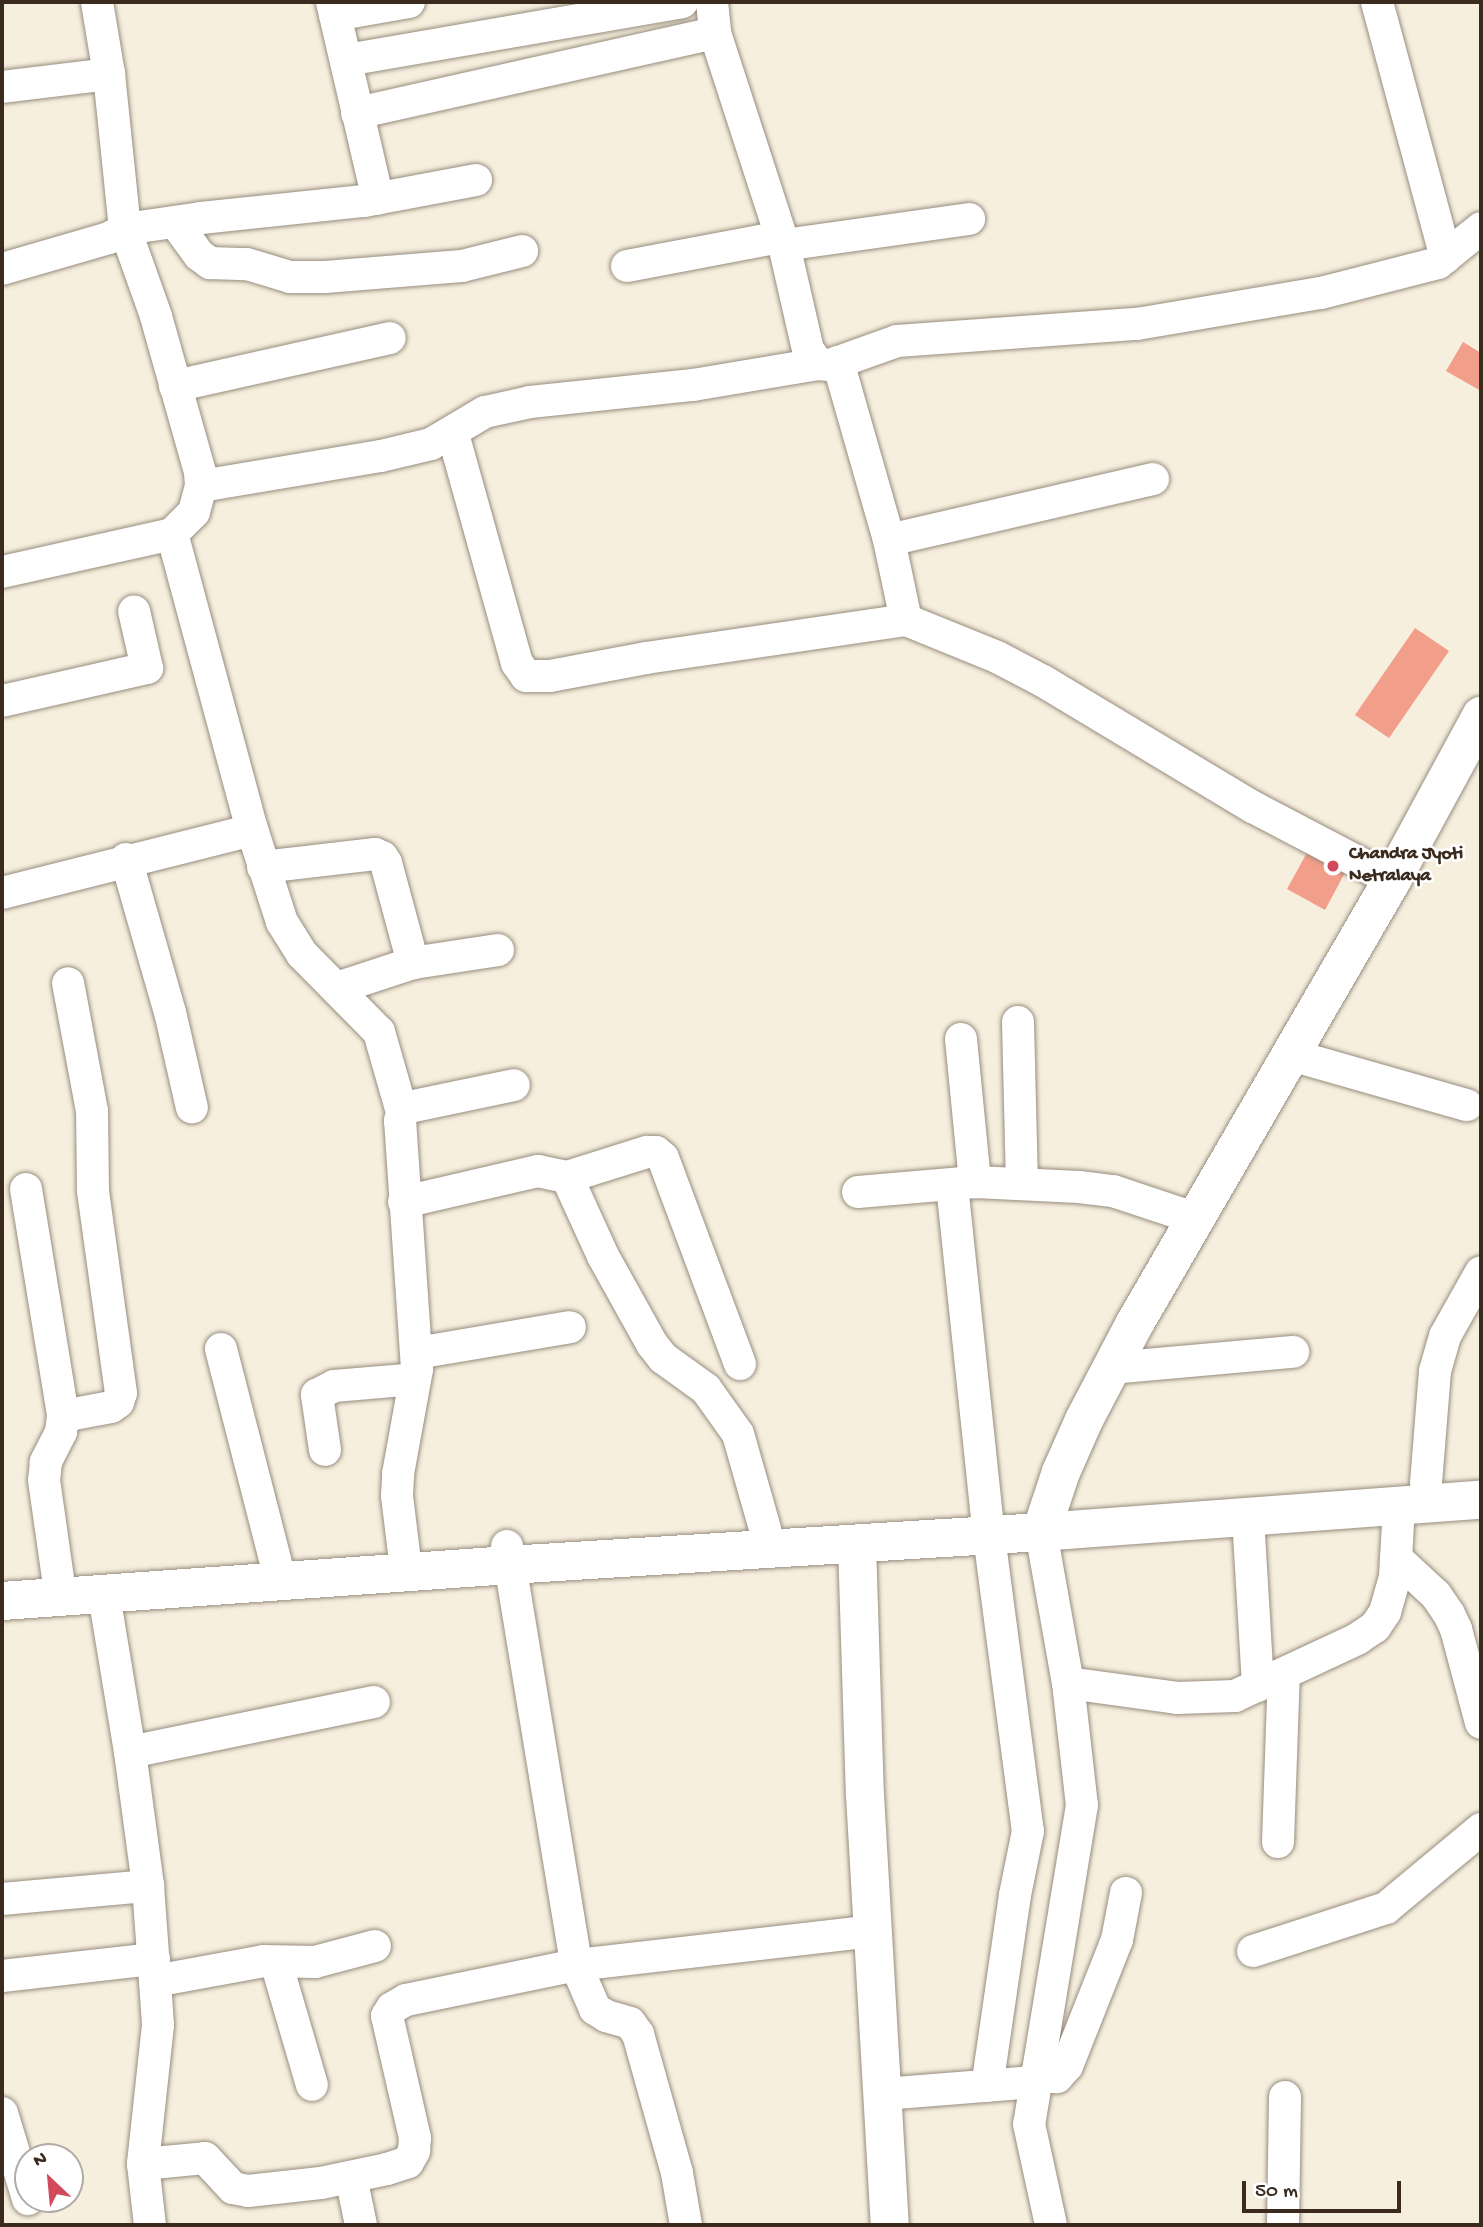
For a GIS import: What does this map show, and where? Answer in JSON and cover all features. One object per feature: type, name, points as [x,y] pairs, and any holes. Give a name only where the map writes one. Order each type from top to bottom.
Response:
[{"type":"main road","points":[[1045,1522],[1084,1420],[1112,1368],[1392,880],[1481,716]]},
{"type":"main road","points":[[1045,1522],[1248,1517],[1413,1494],[1481,1480]]},
{"type":"main road","points":[[2,1601],[104,1594],[765,1529],[988,1526],[1413,1494],[1481,1500]]},
{"type":"main road","points":[[2,1582],[404,1553],[508,1555],[857,1544],[988,1526]]},
{"type":"main road","points":[[857,1544],[865,1795],[890,2225]]},
{"type":"street","points":[[2,572],[172,534],[194,512],[201,486],[156,316],[125,229],[109,74],[97,2]]},
{"type":"street","points":[[378,199],[334,8],[409,2]]},
{"type":"street","points":[[346,60],[682,2]]},
{"type":"street","points":[[712,2],[715,33],[782,241],[808,351],[828,363],[890,540],[906,620]]},
{"type":"street","points":[[1377,2],[1446,257]]},
{"type":"street","points":[[357,113],[715,33]]},
{"type":"street","points":[[2,87],[109,74]]},
{"type":"street","points":[[2,268],[109,239],[125,229],[378,199],[476,180]]},
{"type":"street","points":[[626,266],[782,241],[969,219]]},
{"type":"street","points":[[175,222],[199,255],[211,263],[247,264],[289,277],[325,277],[462,266],[522,251]]},
{"type":"street","points":[[201,486],[381,456],[432,444],[453,434],[485,412],[530,402],[693,385],[828,363],[897,341],[1046,328],[1105,328],[1209,314],[1393,276],[1438,263],[1481,228]]},
{"type":"street","points":[[175,386],[390,338]]},
{"type":"street","points":[[453,434],[517,663],[527,676],[550,676],[646,658],[906,620],[997,657],[1043,681],[1253,807],[1392,880]]},
{"type":"street","points":[[890,540],[1153,478]]},
{"type":"street","points":[[172,534],[251,826],[282,922],[292,940],[379,1032],[402,1112],[400,1121],[404,1202],[416,1366],[398,1474],[397,1496],[404,1553]]},
{"type":"street","points":[[2,701],[147,668],[134,611]]},
{"type":"street","points":[[2,893],[126,859],[244,832],[251,826]]},
{"type":"street","points":[[263,867],[374,854],[382,857],[386,863],[413,963]]},
{"type":"street","points":[[126,859],[170,1012],[192,1108]]},
{"type":"street","points":[[337,988],[413,963],[498,950]]},
{"type":"street","points":[[63,1416],[111,1407],[118,1402],[121,1393],[93,1189],[92,1111],[68,983]]},
{"type":"street","points":[[1018,1022],[1022,1184]]},
{"type":"street","points":[[961,1039],[964,1184],[988,1526],[1028,1831],[1015,1895],[987,2086]]},
{"type":"street","points":[[1291,1055],[1467,1105]]},
{"type":"street","points":[[402,1112],[409,1107],[514,1085]]},
{"type":"street","points":[[404,1202],[538,1171],[567,1177],[648,1152],[656,1152],[663,1158],[740,1364]]},
{"type":"street","points":[[567,1177],[603,1256],[652,1344],[663,1358],[706,1390],[738,1434],[746,1454],[765,1529]]},
{"type":"street","points":[[858,1192],[964,1184],[1022,1184],[1113,1191],[1197,1219]]},
{"type":"street","points":[[26,1189],[63,1416],[61,1432],[46,1462],[44,1480],[58,1578]]},
{"type":"street","points":[[1068,1683],[1177,1698],[1235,1696],[1357,1639],[1375,1627],[1385,1612],[1395,1576],[1396,1558],[1413,1494],[1435,1371],[1445,1336],[1481,1272]]},
{"type":"street","points":[[325,1450],[316,1402],[317,1395],[334,1386],[570,1327]]},
{"type":"street","points":[[221,1349],[276,1563]]},
{"type":"street","points":[[1112,1368],[1293,1352]]},
{"type":"street","points":[[1248,1517],[1271,1680],[1278,1842]]},
{"type":"street","points":[[1045,1522],[1082,1805],[1029,2124],[1051,2225]]},
{"type":"street","points":[[508,1555],[576,1965],[596,2009],[606,2016],[630,2024],[638,2034],[677,2173],[686,2225]]},
{"type":"street","points":[[1396,1558],[1436,1595],[1449,1615],[1456,1629],[1481,1723]]},
{"type":"street","points":[[104,1594],[130,1752],[148,1886],[155,1970],[158,2025],[143,2164],[150,2225]]},
{"type":"street","points":[[130,1752],[374,1702]]},
{"type":"street","points":[[1254,1951],[1386,1908],[1481,1829]]},
{"type":"street","points":[[2,1899],[148,1886]]},
{"type":"street","points":[[884,2094],[987,2086],[1057,2077],[1067,2066],[1117,1940],[1126,1894]]},
{"type":"street","points":[[143,2164],[205,2158],[233,2188],[248,2191],[351,2177],[408,2162],[414,2151],[415,2138],[387,2016],[392,2008],[406,2000],[576,1965],[874,1931]]},
{"type":"street","points":[[2,1976],[155,1970],[264,1961],[315,1962],[374,1946]]},
{"type":"street","points":[[276,1962],[312,2085]]},
{"type":"street","points":[[1274,2222],[1285,2097]]},
{"type":"street","points":[[2,2113],[14,2162]]},
{"type":"street","points":[[351,2177],[361,2225]]},
{"type":"building","points":[[1463,342],[1481,353],[1481,391],[1446,371]]},
{"type":"building","points":[[1415,628],[1449,651],[1389,738],[1355,715]]},
{"type":"building","points":[[1310,847],[1348,867],[1325,910],[1287,889]]},
{"type":"place","name":"Chandra Jyoti Netralaya","points":[[1333,866]]}]
